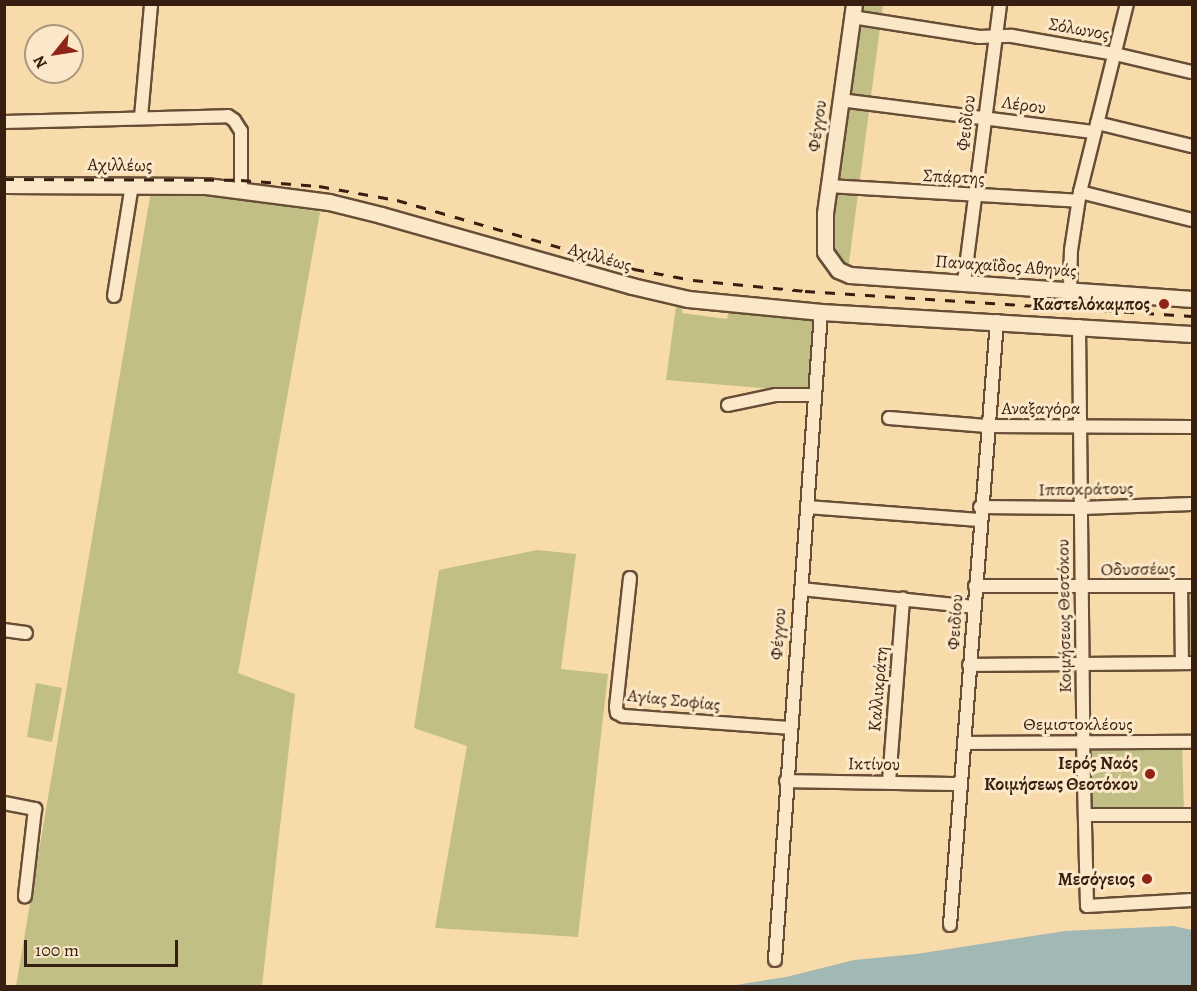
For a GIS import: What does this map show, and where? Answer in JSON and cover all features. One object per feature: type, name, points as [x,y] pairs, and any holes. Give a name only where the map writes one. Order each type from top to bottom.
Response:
[{"type":"street","points":[[141,117],[151,4]]},
{"type":"street","name":"Φειδίου","points":[[964,282],[1000,4]]},
{"type":"street","points":[[1070,290],[1071,250],[1079,196],[1127,4]]},
{"type":"street","name":"Σόλωνος","points":[[853,11],[979,37],[1012,36],[1115,54],[1192,72]]},
{"type":"street","name":"Φέγγου","points":[[825,254],[828,186],[853,11]]},
{"type":"street","name":"Λέρου","points":[[840,100],[984,118],[1096,127],[1192,146]]},
{"type":"street","points":[[4,122],[217,115],[231,117],[241,131],[241,189]]},
{"type":"street","name":"Αχιλλέως","points":[[4,185],[206,186],[241,189],[356,208],[665,295],[821,312],[1192,334]]},
{"type":"street","points":[[114,296],[132,185]]},
{"type":"street","name":"Σπάρτης","points":[[828,186],[975,196],[1079,196],[1192,220]]},
{"type":"street","name":"Παναχαΐδος Αθηνάς","points":[[825,254],[835,267],[847,274],[1192,299]]},
{"type":"street","name":"Φέγγου","points":[[775,960],[821,312]]},
{"type":"street","name":"Φειδίου","points":[[950,925],[980,507],[997,321]]},
{"type":"street","name":"Κοιμήσεως Θεοτόκου","points":[[1079,326],[1083,742],[1088,906],[1192,900]]},
{"type":"street","points":[[728,405],[776,395],[815,395]]},
{"type":"street","name":"Αναξαγόρα","points":[[889,418],[987,426],[1192,427]]},
{"type":"street","name":"Ιπποκράτους","points":[[980,507],[1081,508],[1192,504]]},
{"type":"street","points":[[807,507],[980,520]]},
{"type":"street","name":"Αγίας Σοφίας","points":[[630,578],[617,713],[623,716],[790,728]]},
{"type":"street","name":"Οδυσσέως","points":[[975,586],[1187,586]]},
{"type":"street","points":[[969,665],[1187,663],[1187,586]]},
{"type":"street","points":[[801,589],[974,607]]},
{"type":"street","name":"Καλλικράτη","points":[[889,782],[903,599]]},
{"type":"street","points":[[4,630],[26,633]]},
{"type":"street","name":"Θεμιστοκλέους","points":[[964,743],[1192,742]]},
{"type":"street","name":"Ικτίνου","points":[[786,781],[961,784]]},
{"type":"street","points":[[4,803],[35,809],[25,896]]},
{"type":"street","points":[[1085,815],[1192,815]]},
{"type":"shaded area","points":[[858,5],[883,5],[848,270],[830,257],[829,216]]},
{"type":"shaded area","points":[[151,191],[203,193],[320,212],[238,673],[295,694],[262,986],[16,986]]},
{"type":"shaded area","points":[[677,299],[683,301],[682,313],[727,319],[730,305],[814,319],[809,392],[666,380]]},
{"type":"shaded area","points":[[537,550],[576,554],[561,669],[608,674],[578,937],[435,928],[467,746],[414,728],[439,570]]},
{"type":"shaded area","points":[[1186,592],[1192,592],[1192,657],[1187,657]]},
{"type":"shaded area","points":[[36,683],[62,688],[52,742],[27,737]]},
{"type":"shaded area","points":[[1083,742],[1182,742],[1184,815],[1085,815]]},
{"type":"water","points":[[1173,926],[1192,930],[1192,986],[730,986],[786,977],[854,960],[916,954],[1065,931]]},
{"type":"railway","points":[[4,179],[241,180],[319,186],[397,200],[634,269],[693,280],[805,291],[1192,316]]},
{"type":"place","name":"Καστελόκαμπος","points":[[1164,304]]},
{"type":"place","name":"Ιερός Ναός Κοιμήσεως Θεοτόκου","points":[[1150,774]]},
{"type":"place","name":"Μεσόγειος","points":[[1147,879]]}]
